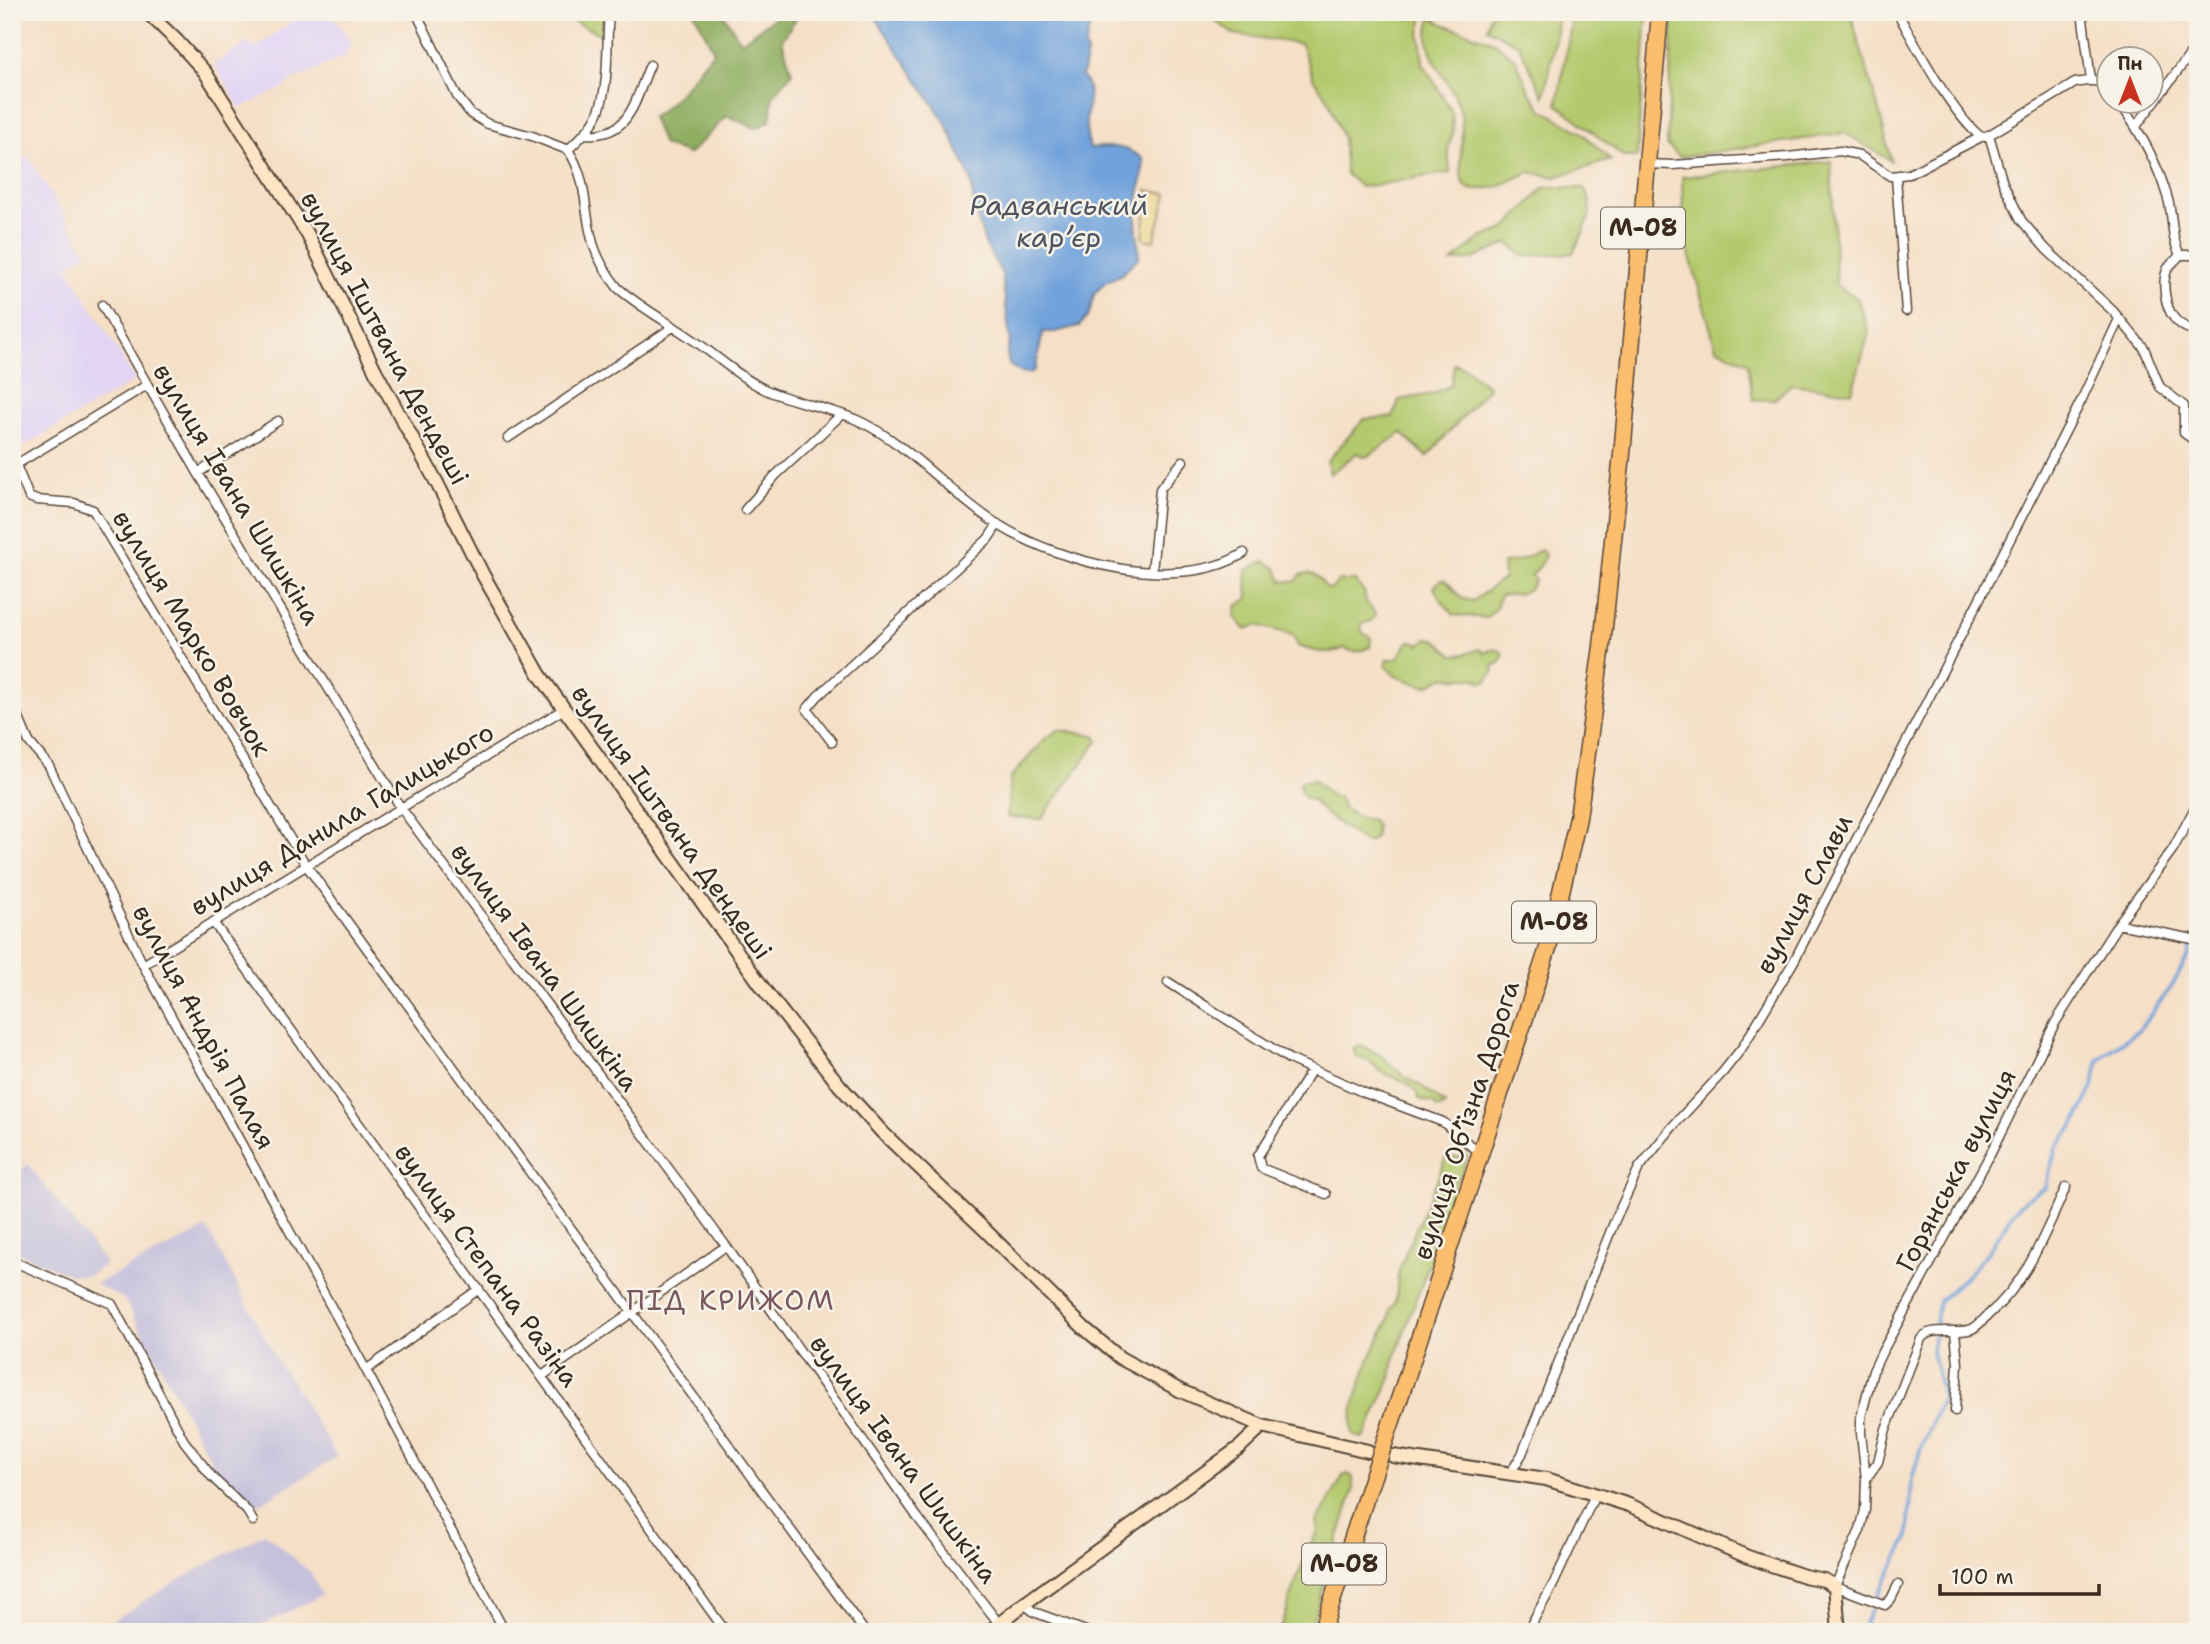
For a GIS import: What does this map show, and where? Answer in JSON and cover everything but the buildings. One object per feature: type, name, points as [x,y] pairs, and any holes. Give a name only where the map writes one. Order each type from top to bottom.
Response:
[{"type":"highway","name":"М-08","points":[[1648,164],[1660,12]]},
{"type":"highway","name":"вулиця Обʼїзна Дорога","points":[[1322,1632],[1548,948],[1576,829],[1601,659],[1648,164]]},
{"type":"street","name":"вулиця Іштвана Дендеші","points":[[147,12],[177,40],[205,72],[308,234],[376,372],[524,649],[791,1026],[840,1086],[883,1133],[1109,1349],[1146,1374],[1262,1426],[1368,1451]]},
{"type":"street","points":[[416,12],[457,96],[471,114],[488,124],[545,140],[568,150],[579,169],[591,235],[603,266],[624,293],[766,390],[858,421],[901,448],[998,524],[1083,561],[1152,572],[1203,568],[1232,561],[1244,553]]},
{"type":"street","points":[[568,150],[585,134],[596,118],[601,101],[609,12]]},
{"type":"street","points":[[1897,12],[1942,88],[1971,129],[1985,136],[2021,219],[2046,249],[2090,288],[2144,348],[2160,387],[2184,406],[2184,433],[2198,443]]},
{"type":"street","points":[[2082,12],[2091,80]]},
{"type":"street","points":[[2137,125],[2198,44]]},
{"type":"street","points":[[585,134],[597,135],[615,131],[626,121],[650,65]]},
{"type":"street","points":[[1648,164],[1673,165],[1788,157],[1840,150],[1859,155],[1886,174],[1896,177],[1909,174],[1985,136],[2075,83],[2094,81]]},
{"type":"street","points":[[2130,116],[2137,125],[2167,195],[2172,233],[2180,255]]},
{"type":"street","points":[[1896,177],[1906,311]]},
{"type":"street","points":[[2198,255],[2180,255],[2168,268],[2165,282],[2166,301],[2173,317],[2183,327],[2198,333]]},
{"type":"street","name":"вулиця Івана Шишкіна","points":[[102,305],[198,473],[401,808],[726,1246],[994,1628]]},
{"type":"street","name":"вулиця Слави","points":[[1510,1474],[1522,1454],[1630,1185],[1656,1146],[1742,1048],[1794,961],[2075,413],[2119,319]]},
{"type":"street","points":[[508,438],[673,327]]},
{"type":"street","points":[[14,466],[147,385]]},
{"type":"street","points":[[745,510],[776,475],[841,415]]},
{"type":"street","points":[[198,473],[278,421]]},
{"type":"street","points":[[1152,572],[1160,489],[1183,461]]},
{"type":"street","name":"вулиця Марко Вовчок","points":[[14,466],[29,497],[74,503],[93,510],[306,865]]},
{"type":"street","points":[[832,743],[807,709],[988,539],[998,524]]},
{"type":"street","name":"вулиця Андрія Палая","points":[[12,702],[29,742],[50,766],[143,965],[366,1370],[505,1632]]},
{"type":"street","name":"вулиця Данила Галицького","points":[[143,965],[564,709]]},
{"type":"street","name":"Горянська вулиця","points":[[1835,1586],[1860,1530],[1865,1510],[1866,1479],[1861,1417],[1873,1371],[1991,1153],[2055,1023],[2118,924],[2172,849],[2198,802]]},
{"type":"street","points":[[306,865],[865,1632]]},
{"type":"street","name":"вулиця Степана Разіна","points":[[213,922],[726,1632]]},
{"type":"street","points":[[2118,924],[2198,940]]},
{"type":"street","points":[[1168,982],[1237,1028],[1311,1071],[1443,1122],[1471,1146],[1482,1151]]},
{"type":"street","points":[[1311,1071],[1258,1156],[1258,1162],[1261,1168],[1326,1194]]},
{"type":"street","points":[[1866,1479],[1878,1462],[1886,1429],[1924,1334],[1973,1328],[1997,1308],[2027,1273],[2066,1187]]},
{"type":"street","points":[[542,1376],[726,1246]]},
{"type":"street","points":[[12,1261],[112,1304],[184,1441],[212,1477],[247,1511],[253,1521]]},
{"type":"street","points":[[366,1370],[479,1289]]},
{"type":"street","points":[[1955,1332],[1958,1364],[1955,1411]]},
{"type":"street","points":[[994,1628],[1240,1447],[1262,1426]]},
{"type":"street","points":[[1393,1456],[1546,1479],[1629,1505],[1773,1567],[1824,1580],[1885,1605],[1898,1585]]},
{"type":"street","points":[[1527,1632],[1553,1585],[1595,1495]]},
{"type":"street","points":[[1835,1586],[1839,1632]]},
{"type":"street","points":[[1024,1604],[1034,1612],[1088,1632]]},
{"type":"shaded area","points":[[304,12],[330,12],[352,43],[345,56],[240,108],[214,64],[247,40],[255,49]]},
{"type":"shaded area","points":[[28,156],[87,253],[67,266],[135,380],[12,453],[12,166]]},
{"type":"shaded area","points":[[28,1164],[106,1264],[87,1276],[70,1275],[12,1250],[12,1179]]},
{"type":"shaded area","points":[[207,1228],[282,1370],[284,1369],[337,1457],[258,1505],[219,1475],[124,1299],[95,1284]]},
{"type":"shaded area","points":[[265,1533],[311,1573],[322,1595],[249,1632],[95,1632],[175,1582]]},
{"type":"green space","points":[[554,12],[606,12],[604,36]]},
{"type":"green space","points":[[694,12],[722,12],[741,42],[782,12],[800,12],[782,40],[792,73],[773,96],[770,121],[756,128],[727,116],[689,154],[663,145],[652,117],[678,95],[714,51]]},
{"type":"green space","points":[[1212,12],[1423,12],[1420,35],[1423,63],[1452,112],[1453,133],[1448,148],[1450,173],[1361,187],[1346,174],[1343,139],[1328,99],[1314,80],[1301,44],[1233,34],[1212,18]]},
{"type":"green space","points":[[1491,12],[1558,12],[1544,97],[1519,45],[1487,28]]},
{"type":"green space","points":[[1571,12],[1647,12],[1637,157],[1624,157],[1557,104]]},
{"type":"green space","points":[[1673,12],[1850,12],[1891,161],[1845,133],[1680,157],[1667,145]]},
{"type":"green space","points":[[1431,17],[1494,42],[1516,60],[1530,93],[1543,110],[1581,132],[1611,160],[1555,177],[1529,172],[1497,187],[1473,190],[1464,186],[1461,168],[1461,114],[1429,45]]},
{"type":"green space","points":[[1831,161],[1836,285],[1857,298],[1869,332],[1852,392],[1791,384],[1775,399],[1753,400],[1748,363],[1716,348],[1684,236],[1682,177]]},
{"type":"green space","points":[[1545,187],[1584,188],[1588,196],[1588,221],[1573,253],[1523,256],[1508,243],[1473,259],[1452,262],[1481,238],[1505,229]]},
{"type":"green space","points":[[1454,363],[1489,387],[1427,457],[1402,433],[1366,457],[1357,453],[1330,474],[1327,461],[1364,419],[1393,417],[1399,400],[1433,394],[1451,385]]},
{"type":"green space","points":[[1541,550],[1545,555],[1532,575],[1535,580],[1529,589],[1521,593],[1501,595],[1496,609],[1486,618],[1454,615],[1434,588],[1438,582],[1445,580],[1462,598],[1473,601],[1504,578],[1503,563],[1518,561]]},
{"type":"green space","points":[[1264,561],[1276,568],[1282,581],[1296,582],[1300,575],[1309,573],[1322,581],[1327,589],[1333,588],[1338,581],[1355,581],[1365,593],[1365,600],[1376,615],[1371,621],[1361,624],[1362,632],[1371,638],[1370,647],[1357,651],[1345,648],[1327,652],[1316,651],[1298,646],[1293,635],[1257,625],[1245,629],[1235,617],[1236,607],[1248,598],[1246,571]]},
{"type":"green space","points":[[1428,638],[1437,640],[1453,655],[1481,649],[1484,653],[1495,649],[1502,652],[1503,656],[1500,663],[1493,666],[1494,670],[1487,681],[1482,682],[1473,678],[1443,678],[1423,686],[1395,676],[1386,666],[1387,659],[1397,659],[1408,642],[1420,644]]},
{"type":"green space","points":[[1058,730],[1094,735],[1098,741],[1041,819],[1007,817],[1010,778],[1045,739]]},
{"type":"green space","points":[[1314,780],[1332,797],[1339,797],[1344,809],[1360,818],[1372,820],[1376,825],[1375,837],[1370,842],[1364,842],[1327,815],[1312,800],[1304,798],[1299,785],[1301,781]]},
{"type":"green space","points":[[1358,1045],[1379,1054],[1405,1077],[1445,1104],[1437,1108],[1433,1103],[1419,1099],[1408,1084],[1380,1071],[1371,1062],[1357,1057],[1353,1049]]},
{"type":"green space","points":[[1465,1154],[1467,1156],[1463,1171],[1455,1184],[1443,1226],[1393,1363],[1391,1378],[1365,1436],[1362,1438],[1353,1435],[1353,1414],[1358,1389],[1395,1301],[1405,1254],[1446,1157],[1458,1158]]},
{"type":"green space","points":[[1348,1474],[1353,1477],[1353,1492],[1309,1632],[1280,1632],[1298,1575],[1318,1532],[1317,1522],[1343,1476]]},
{"type":"sand","points":[[1147,190],[1167,194],[1154,241],[1143,239]]},
{"type":"water","name":"Радванський карʼєр","points":[[872,12],[1093,12],[1082,76],[1089,94],[1087,137],[1090,148],[1118,148],[1143,159],[1136,216],[1139,257],[1122,274],[1106,282],[1094,294],[1089,315],[1079,326],[1043,332],[1035,370],[1030,373],[1020,372],[1009,365],[1007,353],[1010,340],[1002,274],[985,243],[974,207],[971,179],[946,123]]},
{"type":"waterway","points":[[1876,1599],[1908,1538],[1912,1479],[1921,1448],[1943,1397],[1932,1352],[1939,1301],[1984,1256],[2017,1207],[2045,1188],[2056,1148],[2074,1126],[2093,1087],[2099,1059],[2139,1030],[2172,986],[2189,955],[2198,927]]},
{"type":"waterway","points":[[1861,1632],[1871,1610]]},
{"type":"district","name":"ПІД КРИЖОМ","points":[[731,1300]]}]
